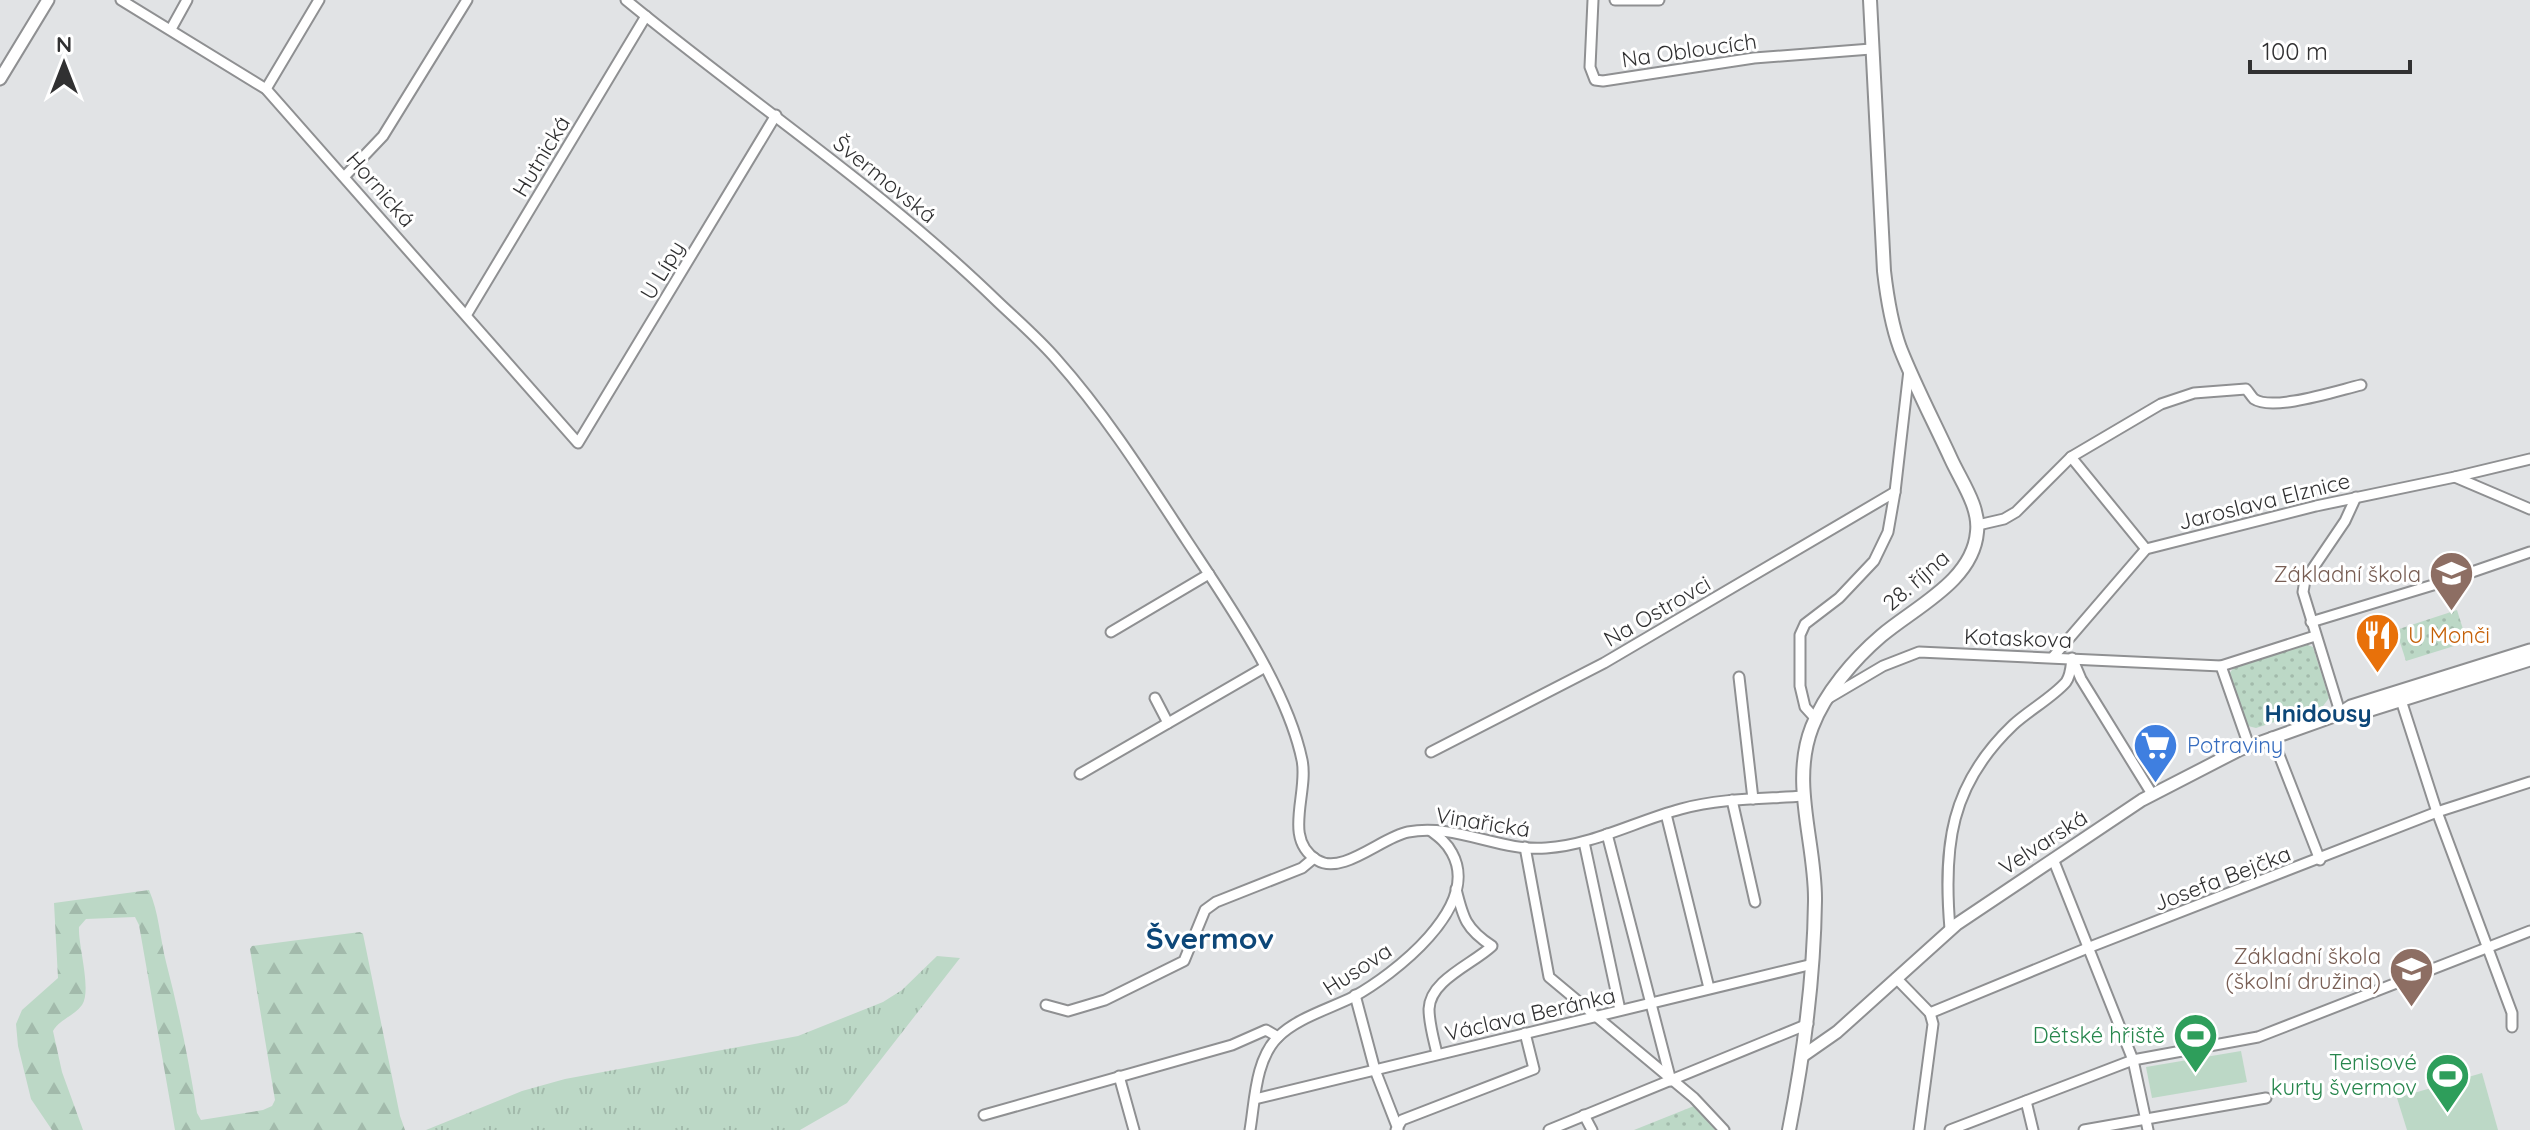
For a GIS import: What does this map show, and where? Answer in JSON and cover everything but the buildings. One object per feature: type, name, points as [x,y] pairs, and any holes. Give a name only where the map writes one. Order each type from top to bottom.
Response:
[{"type":"main road","points":[[1870,0],[1884,271],[1890,313],[1909,370],[1973,506],[1978,525]]},
{"type":"main road","name":"28. října","points":[[1789,1130],[1804,1055],[1813,964],[1815,897],[1804,796],[1807,744],[1815,718],[1868,647],[1944,587],[1964,567],[1973,551],[1978,525]]},
{"type":"street","points":[[0,79],[48,0]]},
{"type":"street","name":"Hornická","points":[[121,0],[266,89],[578,443]]},
{"type":"street","points":[[171,29],[187,0]]},
{"type":"street","points":[[266,89],[319,0]]},
{"type":"street","points":[[345,176],[383,136],[467,0]]},
{"type":"street","name":"Švermovská","points":[[626,0],[919,228],[1057,359],[1099,412],[1209,574]]},
{"type":"street","name":"Na Obloucích","points":[[1593,0],[1590,67],[1595,80],[1754,58],[1871,49]]},
{"type":"street","points":[[1615,0],[1659,0]]},
{"type":"street","name":"Hutnická","points":[[467,314],[646,16]]},
{"type":"street","name":"U Lípy","points":[[578,443],[776,115]]},
{"type":"street","points":[[1815,718],[1805,707],[1800,686],[1802,630],[1819,612],[1839,598],[1874,561],[1888,532],[1909,370]]},
{"type":"street","points":[[1978,525],[2004,519],[2016,512],[2071,457],[2161,404],[2194,393],[2246,389],[2256,400],[2272,403],[2304,399],[2361,385]]},
{"type":"street","points":[[2053,657],[2146,549],[2071,457]]},
{"type":"street","name":"Jaroslava Elznice","points":[[2146,549],[2356,497],[2530,459]]},
{"type":"street","points":[[2455,477],[2530,509]]},
{"type":"street","name":"Na Ostrovci","points":[[1431,752],[1604,663],[1895,492]]},
{"type":"street","points":[[2339,714],[2303,598],[2305,580],[2345,521],[2356,497]]},
{"type":"street","points":[[2311,622],[2530,552]]},
{"type":"street","points":[[1046,1005],[1068,1011],[1105,1000],[1162,974],[1184,961],[1205,910],[1216,902],[1302,868],[1314,858],[1305,848],[1298,826],[1304,790],[1303,763],[1293,731],[1265,667],[1209,574],[1111,632]]},
{"type":"street","points":[[2249,746],[2221,666],[2315,636]]},
{"type":"street","name":"Velvarská","points":[[1804,1055],[1837,1032],[1950,929],[2152,794],[2272,737],[2339,714],[2353,715],[2530,650]]},
{"type":"street","name":"Kotaskova","points":[[1826,700],[1883,666],[1919,652],[2221,666]]},
{"type":"street","points":[[2072,658],[2081,679],[2152,794]]},
{"type":"street","points":[[1950,929],[1946,868],[1953,826],[1966,789],[1994,745],[2068,679],[2072,658]]},
{"type":"street","name":"Velvarská","points":[[2400,697],[2530,660]]},
{"type":"street","points":[[1080,774],[1265,667]]},
{"type":"street","points":[[1739,677],[1753,799]]},
{"type":"street","points":[[2400,697],[2437,812],[2512,1013],[2512,1027]]},
{"type":"street","points":[[1155,698],[1168,723]]},
{"type":"street","points":[[2272,737],[2320,860]]},
{"type":"street","name":"Josefa Bejčka","points":[[1930,1013],[2437,812],[2530,782]]},
{"type":"street","name":"Vinařická","points":[[1314,858],[1320,863],[1343,862],[1395,835],[1410,831],[1464,833],[1525,847],[1546,848],[1584,842],[1704,804],[1804,796]]},
{"type":"street","points":[[1732,800],[1755,902]]},
{"type":"street","points":[[1666,814],[1709,988]]},
{"type":"street","points":[[1431,831],[1453,855],[1457,871],[1456,889],[1469,929],[1492,946],[1443,983],[1431,999],[1429,1015],[1437,1054]]},
{"type":"street","points":[[1607,834],[1671,1081]]},
{"type":"street","points":[[1584,842],[1620,1010]]},
{"type":"street","points":[[1525,847],[1549,977],[1694,1098],[1724,1130]]},
{"type":"street","points":[[2053,859],[2133,1060],[2147,1125]]},
{"type":"street","name":"Husova","points":[[1278,1037],[1355,995],[1414,952],[1447,912],[1456,889]]},
{"type":"street","points":[[1950,1130],[2133,1060],[2258,1037],[2530,931]]},
{"type":"street","name":"Václava Beránka","points":[[1255,1099],[1813,964]]},
{"type":"street","points":[[1896,978],[1930,1013],[1933,1024],[1919,1130]]},
{"type":"street","points":[[1355,995],[1375,1070],[1398,1129]]},
{"type":"street","points":[[1549,1130],[1808,1024]]},
{"type":"street","points":[[984,1115],[1232,1045],[1266,1030],[1278,1037],[1263,1063],[1250,1130]]},
{"type":"street","points":[[1398,1129],[1402,1120],[1534,1069],[1525,1033]]},
{"type":"street","points":[[1119,1076],[1134,1130]]},
{"type":"street","points":[[2084,1130],[2147,1125],[2266,1098]]},
{"type":"street","points":[[2026,1101],[2033,1130]]},
{"type":"street","points":[[1584,1115],[1592,1130]]},
{"type":"green space","points":[[2457,610],[2467,642],[2406,661],[2396,630]]},
{"type":"green space","points":[[2305,644],[2313,647],[2329,698],[2323,706],[2256,728],[2248,726],[2229,674],[2235,666]]},
{"type":"green space","points":[[149,890],[201,1120],[263,1110],[272,1106],[275,1100],[250,949],[252,946],[360,932],[363,934],[405,1130],[175,1130],[139,925],[135,917],[86,919],[79,927],[85,998],[79,1009],[53,1031],[62,1072],[83,1130],[52,1130],[31,1099],[16,1024],[22,1010],[58,978],[54,903]]},
{"type":"green space","points":[[937,956],[960,958],[847,1103],[800,1130],[426,1130],[522,1091],[565,1079],[798,1036],[883,1002],[902,990]]},
{"type":"green space","name":"Dětské hřiště","points":[[2241,1051],[2247,1082],[2152,1098],[2146,1067]]},
{"type":"green space","name":"Tenisové kurty švermov","points":[[2482,1073],[2498,1130],[2407,1130],[2397,1098]]},
{"type":"green space","points":[[1694,1106],[1716,1130],[1634,1130]]},
{"type":"place","name":"Základní škola","points":[[2452,613]]},
{"type":"place","name":"U Monči","points":[[2377,674]]},
{"type":"place","name":"Potraviny","points":[[2156,784]]},
{"type":"place","name":"Základní škola (školní družina)","points":[[2412,1008]]},
{"type":"place","name":"Dětské hřiště","points":[[2196,1074]]},
{"type":"place","name":"Tenisové kurty švermov","points":[[2448,1114]]},
{"type":"district","name":"Hnidousy","points":[[2318,713]]},
{"type":"district","name":"Švermov","points":[[1210,938]]}]
